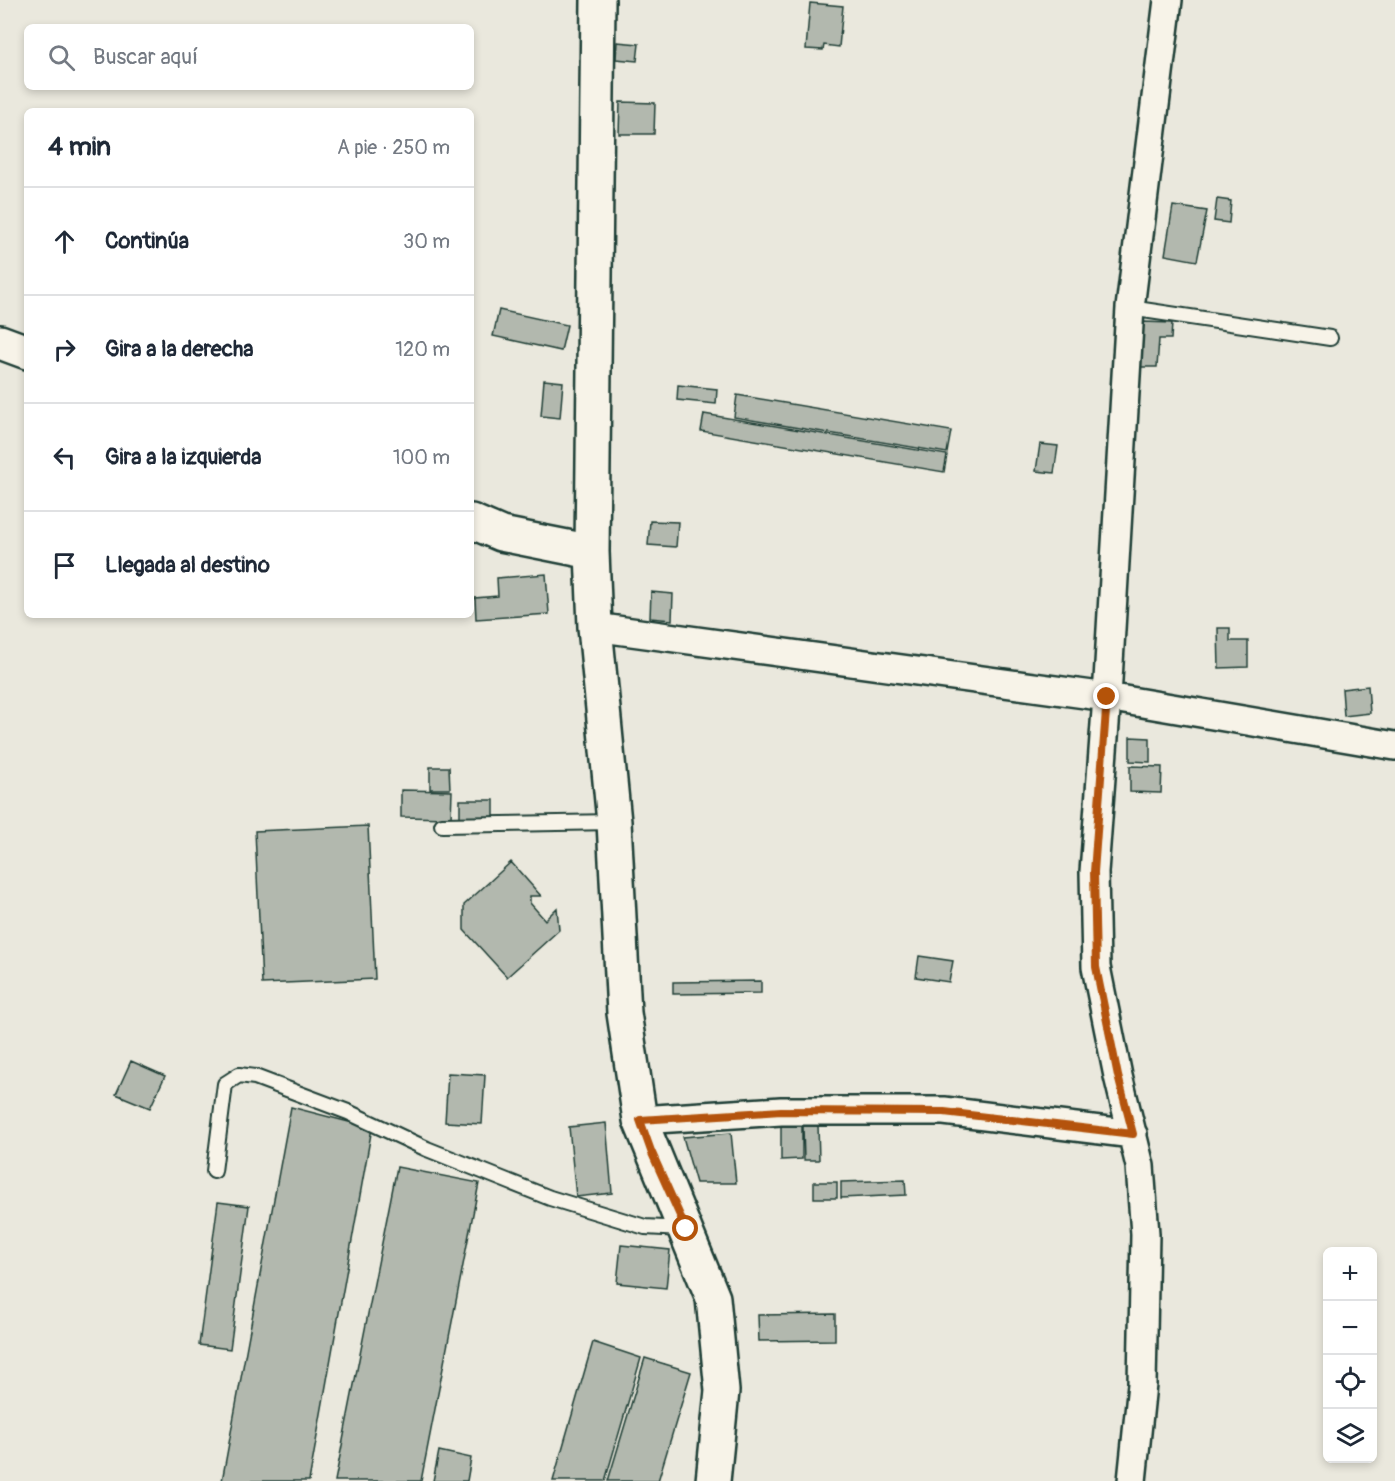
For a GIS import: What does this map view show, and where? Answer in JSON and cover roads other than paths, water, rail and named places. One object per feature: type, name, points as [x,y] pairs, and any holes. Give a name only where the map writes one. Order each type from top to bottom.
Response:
[{"type":"street","points":[[598,0],[592,552],[595,627],[614,822],[624,1012],[640,1120],[713,1298],[722,1391],[713,1481]]},
{"type":"street","points":[[1132,1481],[1142,1384],[1145,1234],[1140,1166],[1118,1076],[1096,967],[1094,872],[1107,697],[1130,308],[1168,0]]},
{"type":"street","points":[[0,342],[24,351]]},
{"type":"street","points":[[474,522],[501,534],[592,552]]},
{"type":"street","points":[[595,627],[1107,697],[1395,746]]},
{"type":"street","points":[[640,1120],[781,1111],[944,1112],[1133,1134]]},
{"type":"lane","points":[[1130,308],[1330,338]]},
{"type":"lane","points":[[442,825],[614,822]]},
{"type":"lane","points":[[214,1171],[225,1084],[239,1075],[348,1112],[427,1149],[550,1198],[645,1227],[686,1229]]}]
